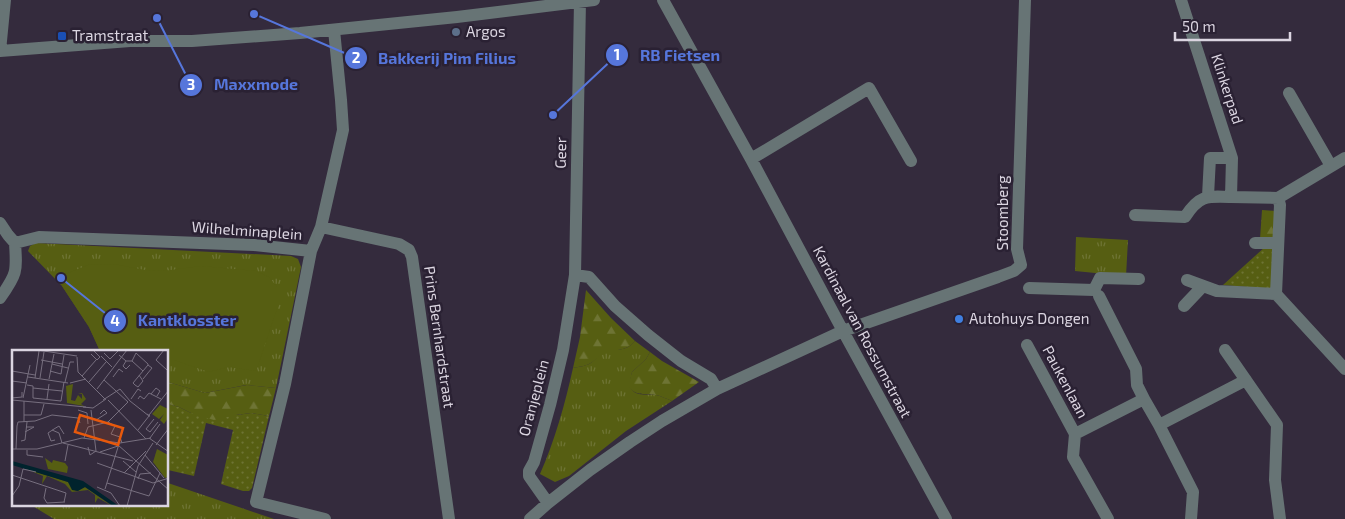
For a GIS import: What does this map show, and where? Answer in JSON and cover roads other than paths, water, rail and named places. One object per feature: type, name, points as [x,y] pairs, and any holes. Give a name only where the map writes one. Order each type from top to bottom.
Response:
[{"type":"street","points":[[3,2],[0,51],[130,41],[192,41],[334,30],[594,0]]},
{"type":"street","name":"Kardinaal van Rossumstraat","points":[[663,0],[946,519]]},
{"type":"street","name":"Stoomberg","points":[[843,331],[998,277],[1014,271],[1021,265],[1017,249],[1025,0]]},
{"type":"street","name":"Klinkerpad","points":[[1181,0],[1232,158],[1231,197]]},
{"type":"street","name":"Geer","points":[[575,275],[580,2]]},
{"type":"street","points":[[311,251],[321,227],[343,130],[334,30]]},
{"type":"street","points":[[751,159],[869,88],[911,162]]},
{"type":"street","points":[[1289,93],[1331,166]]},
{"type":"street","points":[[1208,196],[1210,158],[1232,158]]},
{"type":"street","points":[[1135,215],[1185,217],[1192,205],[1208,196],[1278,198],[1345,158]]},
{"type":"street","points":[[1276,294],[1280,205],[1278,198]]},
{"type":"street","points":[[0,223],[15,243],[17,264],[14,278],[0,298]]},
{"type":"street","name":"Prins Bernhardstraat","points":[[321,227],[399,244],[409,250],[412,257],[449,519]]},
{"type":"street","name":"Wilhelminaplein","points":[[15,243],[39,237],[254,245],[311,251],[284,384],[256,502],[325,519]]},
{"type":"street","points":[[1255,243],[1278,244]]},
{"type":"street","points":[[575,275],[589,277],[616,306],[648,335],[680,361],[711,379],[717,389]]},
{"type":"street","name":"Oranjeplein","points":[[548,503],[529,476],[529,470],[534,462],[563,350],[575,275]]},
{"type":"street","points":[[1029,288],[1094,290],[1100,278],[1139,279]]},
{"type":"street","points":[[1187,280],[1217,291],[1276,294],[1345,369]]},
{"type":"street","points":[[1184,306],[1202,287]]},
{"type":"street","points":[[1099,296],[1136,369],[1137,385],[1193,492],[1191,519]]},
{"type":"street","points":[[530,519],[548,503],[630,442],[670,416],[717,389],[843,331]]},
{"type":"street","name":"Paukenlaan","points":[[1027,345],[1075,434],[1073,457],[1108,519]]},
{"type":"street","points":[[1225,350],[1277,425],[1276,480],[1280,519]]},
{"type":"street","points":[[1159,425],[1246,380]]},
{"type":"street","name":"Paukenlaan","points":[[1075,434],[1144,399]]},
{"type":"place","name":"Bakkerij Pim Filius","points":[[254,14]]},
{"type":"place","name":"Maxxmode","points":[[157,18]]},
{"type":"place","name":"Argos","points":[[456,32]]},
{"type":"place","name":"Tramstraat","points":[[62,36]]},
{"type":"place","name":"RB Fietsen","points":[[553,115]]},
{"type":"place","name":"Kantklosster","points":[[61,278]]},
{"type":"place","name":"Autohuys Dongen","points":[[959,319]]}]
